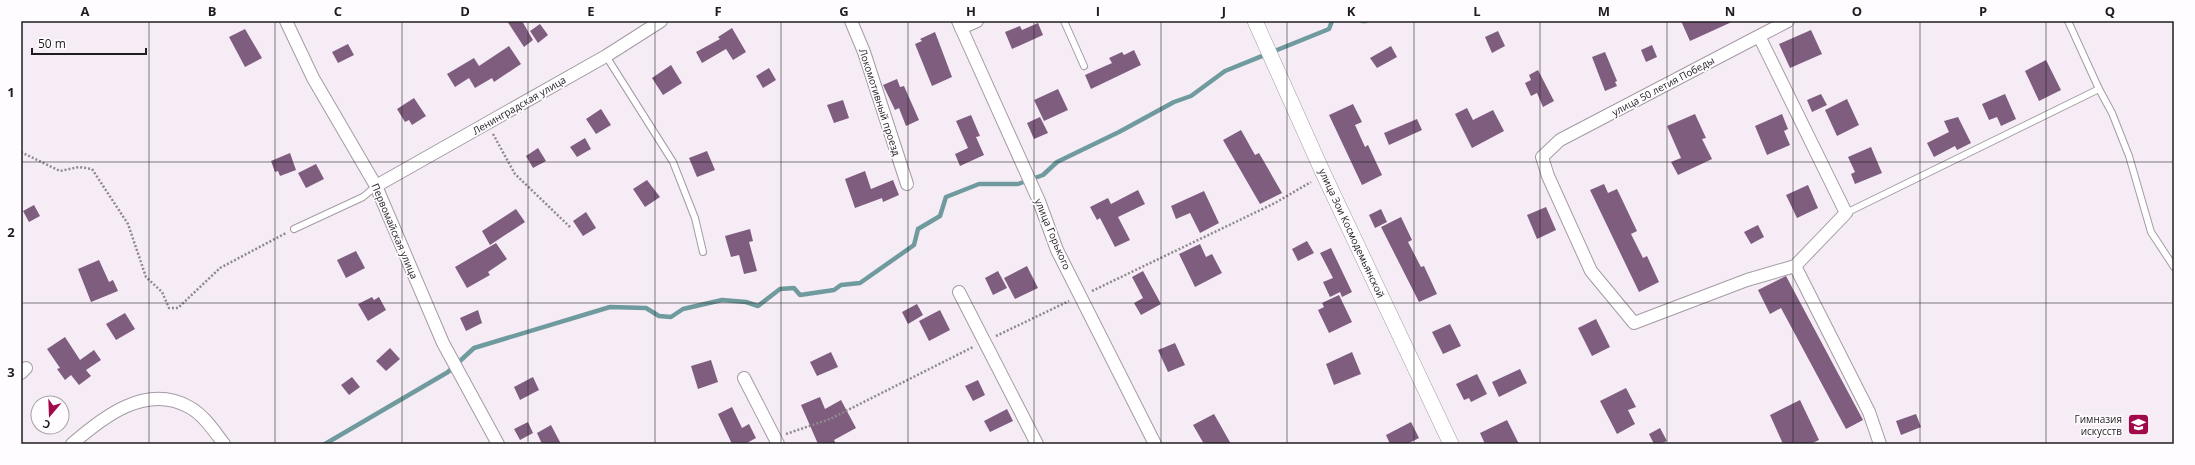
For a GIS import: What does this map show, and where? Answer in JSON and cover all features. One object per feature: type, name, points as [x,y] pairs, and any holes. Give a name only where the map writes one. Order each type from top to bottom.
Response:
[{"type":"street","name":"Первомайская улица","points":[[286,21],[313,78],[376,186],[443,343],[498,444]]},
{"type":"street","name":"Ленинградская улица","points":[[376,186],[606,56],[661,21]]},
{"type":"street","name":"Локомотивный проезд","points":[[851,21],[864,52],[907,184]]},
{"type":"street","points":[[960,24],[977,21]]},
{"type":"street","name":"улица Зои Космодемьянской","points":[[1255,21],[1324,175],[1451,444]]},
{"type":"street","name":"улица 50 летия Победы","points":[[1788,21],[1560,140],[1542,156],[1548,176],[1591,271],[1634,323],[1747,280],[1795,266]]},
{"type":"street","name":"улица Горького","points":[[960,24],[1039,201],[1057,250],[1155,444]]},
{"type":"street","points":[[1759,36],[1846,213],[1795,266],[1869,412],[1880,444]]},
{"type":"street","points":[[959,292],[1037,444]]},
{"type":"street","points":[[744,378],[776,441]]},
{"type":"street","points":[[72,444],[96,423],[116,410],[148,399],[164,399],[180,402],[190,407],[200,416],[224,444]]},
{"type":"lane","points":[[1064,21],[1084,66]]},
{"type":"lane","points":[[2068,21],[2099,89],[2112,113],[2129,156],[2151,232],[2174,267]]},
{"type":"lane","points":[[606,56],[673,162],[695,218],[703,252]]},
{"type":"lane","points":[[1846,213],[2099,89]]},
{"type":"lane","points":[[294,229],[363,197],[376,186]]},
{"type":"path","points":[[488,123],[514,174],[571,228]]},
{"type":"path","points":[[21,152],[60,171],[79,167],[92,169],[128,224],[146,277],[162,292],[169,308],[178,308],[220,268],[294,229]]},
{"type":"path","points":[[776,441],[830,419],[985,341],[1275,203],[1324,175]]},
{"type":"building","points":[[507,21],[522,21],[533,40],[524,47]]},
{"type":"building","points":[[1681,21],[1734,21],[1690,41]]},
{"type":"building","points":[[1038,23],[1043,35],[1012,49],[1005,32],[1020,26],[1022,30]]},
{"type":"building","points":[[540,24],[548,35],[538,43],[530,31]]},
{"type":"building","points":[[732,28],[746,52],[733,60],[726,49],[702,63],[696,52],[720,39],[718,37]]},
{"type":"building","points":[[245,29],[262,58],[245,67],[229,37]]},
{"type":"building","points":[[1811,30],[1822,54],[1790,68],[1779,44]]},
{"type":"building","points":[[1498,31],[1505,46],[1492,53],[1485,37]]},
{"type":"building","points":[[935,32],[952,77],[932,86],[915,44],[922,41],[920,39]]},
{"type":"building","points":[[348,44],[354,55],[338,63],[332,52]]},
{"type":"building","points":[[1652,45],[1657,57],[1646,62],[1641,50]]},
{"type":"building","points":[[509,46],[521,64],[494,82],[492,78],[475,88],[469,78],[455,87],[447,74],[474,58],[479,66]]},
{"type":"building","points":[[1391,46],[1397,57],[1377,68],[1370,58]]},
{"type":"building","points":[[1134,50],[1141,65],[1091,89],[1085,75],[1112,63],[1109,58],[1122,52],[1124,55]]},
{"type":"building","points":[[1605,52],[1617,81],[1615,82],[1617,86],[1605,91],[1592,57]]},
{"type":"building","points":[[2046,60],[2061,90],[2039,101],[2025,71]]},
{"type":"building","points":[[671,65],[682,83],[663,95],[652,78]]},
{"type":"building","points":[[769,68],[776,80],[763,88],[756,76]]},
{"type":"building","points":[[1538,70],[1554,101],[1543,107],[1537,93],[1531,96],[1525,83],[1531,80],[1529,75]]},
{"type":"building","points":[[897,79],[900,87],[904,86],[919,120],[906,126],[899,108],[895,110],[883,85]]},
{"type":"building","points":[[1058,89],[1068,110],[1044,121],[1034,100]]},
{"type":"building","points":[[1821,94],[1827,105],[1812,112],[1807,100]]},
{"type":"building","points":[[2005,94],[2016,119],[2001,126],[1997,117],[1989,120],[1982,104]]},
{"type":"building","points":[[414,98],[426,116],[412,125],[409,120],[405,122],[397,109]]},
{"type":"building","points":[[1847,99],[1859,125],[1837,136],[1825,110]]},
{"type":"building","points":[[843,100],[849,118],[834,123],[827,105]]},
{"type":"building","points":[[1353,104],[1362,122],[1355,125],[1365,147],[1368,145],[1382,175],[1362,185],[1329,115]]},
{"type":"building","points":[[1467,108],[1473,120],[1493,110],[1504,131],[1472,148],[1455,114]]},
{"type":"building","points":[[601,109],[611,125],[596,134],[586,119]]},
{"type":"building","points":[[1695,114],[1706,138],[1702,139],[1712,159],[1678,175],[1671,162],[1681,158],[1667,126]]},
{"type":"building","points":[[1782,114],[1788,129],[1784,131],[1790,145],[1767,155],[1755,126]]},
{"type":"building","points":[[971,115],[980,136],[976,137],[984,155],[960,166],[955,154],[968,148],[956,121]]},
{"type":"building","points":[[1040,117],[1048,133],[1034,139],[1027,123]]},
{"type":"building","points":[[1958,117],[1971,143],[1957,150],[1955,146],[1934,157],[1927,143],[1949,132],[1944,121]]},
{"type":"building","points":[[1417,119],[1422,130],[1389,145],[1384,133]]},
{"type":"building","points":[[1241,130],[1255,155],[1259,153],[1282,193],[1260,204],[1223,140]]},
{"type":"building","points":[[585,138],[591,149],[577,157],[570,147]]},
{"type":"building","points":[[1871,147],[1882,173],[1855,184],[1851,174],[1855,172],[1848,157]]},
{"type":"building","points":[[538,148],[546,161],[533,168],[526,156]]},
{"type":"building","points":[[707,151],[715,170],[697,177],[689,158]]},
{"type":"building","points":[[290,153],[296,170],[280,176],[278,171],[275,172],[271,161]]},
{"type":"building","points":[[316,164],[324,179],[306,188],[298,173]]},
{"type":"building","points":[[865,171],[871,189],[893,180],[899,195],[883,202],[882,198],[855,208],[845,179]]},
{"type":"building","points":[[647,180],[660,197],[645,207],[633,189]]},
{"type":"building","points":[[1604,184],[1608,193],[1617,189],[1637,231],[1631,234],[1643,258],[1647,256],[1659,282],[1639,292],[1590,190]]},
{"type":"building","points":[[1808,185],[1818,208],[1797,218],[1786,195]]},
{"type":"building","points":[[1138,190],[1145,204],[1118,217],[1130,240],[1115,247],[1100,218],[1097,220],[1090,207],[1108,198],[1111,204]]},
{"type":"building","points":[[1204,191],[1219,223],[1200,233],[1190,213],[1176,219],[1171,206]]},
{"type":"building","points":[[34,205],[40,216],[29,222],[23,211]]},
{"type":"building","points":[[1546,207],[1556,230],[1537,239],[1527,215]]},
{"type":"building","points":[[516,209],[525,222],[490,245],[482,231]]},
{"type":"building","points":[[1381,209],[1387,222],[1375,228],[1369,215]]},
{"type":"building","points":[[586,212],[596,228],[583,236],[573,221]]},
{"type":"building","points":[[1401,217],[1412,240],[1408,242],[1421,267],[1424,266],[1437,294],[1419,302],[1381,227]]},
{"type":"building","points":[[1758,225],[1764,237],[1751,244],[1744,232]]},
{"type":"building","points":[[750,229],[753,241],[749,242],[757,271],[744,274],[739,255],[731,257],[725,236]]},
{"type":"building","points":[[1307,241],[1314,253],[1298,261],[1292,249]]},
{"type":"building","points":[[496,243],[507,259],[488,272],[490,275],[467,288],[455,267]]},
{"type":"building","points":[[1200,244],[1206,257],[1212,254],[1222,273],[1195,287],[1179,254]]},
{"type":"building","points":[[1331,248],[1352,292],[1342,297],[1340,292],[1330,297],[1323,282],[1333,278],[1320,253]]},
{"type":"building","points":[[356,251],[365,268],[346,278],[337,260]]},
{"type":"building","points":[[99,260],[109,282],[113,280],[118,291],[91,302],[78,269]]},
{"type":"building","points":[[1027,266],[1038,288],[1015,299],[1004,278]]},
{"type":"building","points":[[998,271],[1007,288],[993,295],[985,278]]},
{"type":"building","points":[[1143,271],[1161,304],[1141,315],[1134,303],[1143,298],[1132,277]]},
{"type":"building","points":[[1786,276],[1863,420],[1846,429],[1781,308],[1770,314],[1758,290]]},
{"type":"building","points":[[1339,295],[1352,322],[1329,333],[1318,310],[1324,307],[1322,303]]},
{"type":"building","points":[[372,297],[374,300],[379,297],[386,310],[368,321],[358,304]]},
{"type":"building","points":[[917,304],[923,315],[908,324],[902,312]]},
{"type":"building","points":[[478,310],[482,323],[466,331],[460,318]]},
{"type":"building","points":[[940,310],[950,330],[929,341],[919,321]]},
{"type":"building","points":[[125,313],[135,329],[116,340],[106,324]]},
{"type":"building","points":[[1596,319],[1610,347],[1592,356],[1578,328]]},
{"type":"building","points":[[1450,324],[1461,346],[1443,354],[1432,332]]},
{"type":"building","points":[[65,337],[80,360],[94,350],[101,360],[86,370],[91,376],[79,385],[71,375],[65,380],[57,369],[60,368],[47,349]]},
{"type":"building","points":[[1175,343],[1185,365],[1168,372],[1158,350]]},
{"type":"building","points":[[390,348],[400,359],[386,371],[376,361]]},
{"type":"building","points":[[831,352],[838,367],[817,376],[810,362]]},
{"type":"building","points":[[1352,352],[1361,374],[1334,385],[1326,364]]},
{"type":"building","points":[[711,360],[718,382],[698,389],[691,366]]},
{"type":"building","points":[[1520,369],[1527,383],[1499,397],[1492,382]]},
{"type":"building","points":[[1477,374],[1487,394],[1471,402],[1469,398],[1464,400],[1456,384]]},
{"type":"building","points":[[352,377],[360,387],[349,395],[341,385]]},
{"type":"building","points":[[533,377],[539,390],[520,400],[514,387]]},
{"type":"building","points":[[978,380],[985,395],[973,401],[965,386]]},
{"type":"building","points":[[1626,388],[1636,407],[1628,410],[1635,424],[1617,434],[1600,401]]},
{"type":"building","points":[[820,397],[825,409],[841,400],[856,428],[834,440],[836,444],[818,444],[801,405]]},
{"type":"building","points":[[1800,400],[1819,440],[1810,444],[1783,444],[1770,415]]},
{"type":"building","points":[[732,407],[742,428],[749,424],[756,438],[745,444],[732,444],[718,414]]},
{"type":"building","points":[[1007,409],[1013,421],[990,432],[984,421]]},
{"type":"building","points":[[1214,414],[1231,444],[1204,444],[1193,425]]},
{"type":"building","points":[[1916,414],[1921,427],[1901,435],[1896,421]]},
{"type":"building","points":[[1507,420],[1519,444],[1485,444],[1480,433]]},
{"type":"building","points":[[528,422],[533,433],[520,440],[514,429]]},
{"type":"building","points":[[1411,422],[1419,438],[1407,444],[1390,444],[1386,435]]},
{"type":"building","points":[[551,425],[561,444],[542,444],[537,433]]},
{"type":"building","points":[[1660,428],[1667,441],[1660,444],[1654,444],[1649,434]]},
{"type":"waterway","points":[[325,444],[448,372],[474,348],[610,307],[646,308],[659,316],[671,317],[683,309],[722,300],[746,302],[758,306],[780,289],[794,288],[800,295],[834,290],[841,285],[860,283],[914,245],[918,229],[940,216],[946,197],[979,184],[1018,184],[1043,175],[1057,162],[1119,132],[1174,102],[1191,96],[1225,71],[1329,29],[1332,21]]},
{"type":"place","name":"Гимназия искусств","points":[[2138,425]]}]
